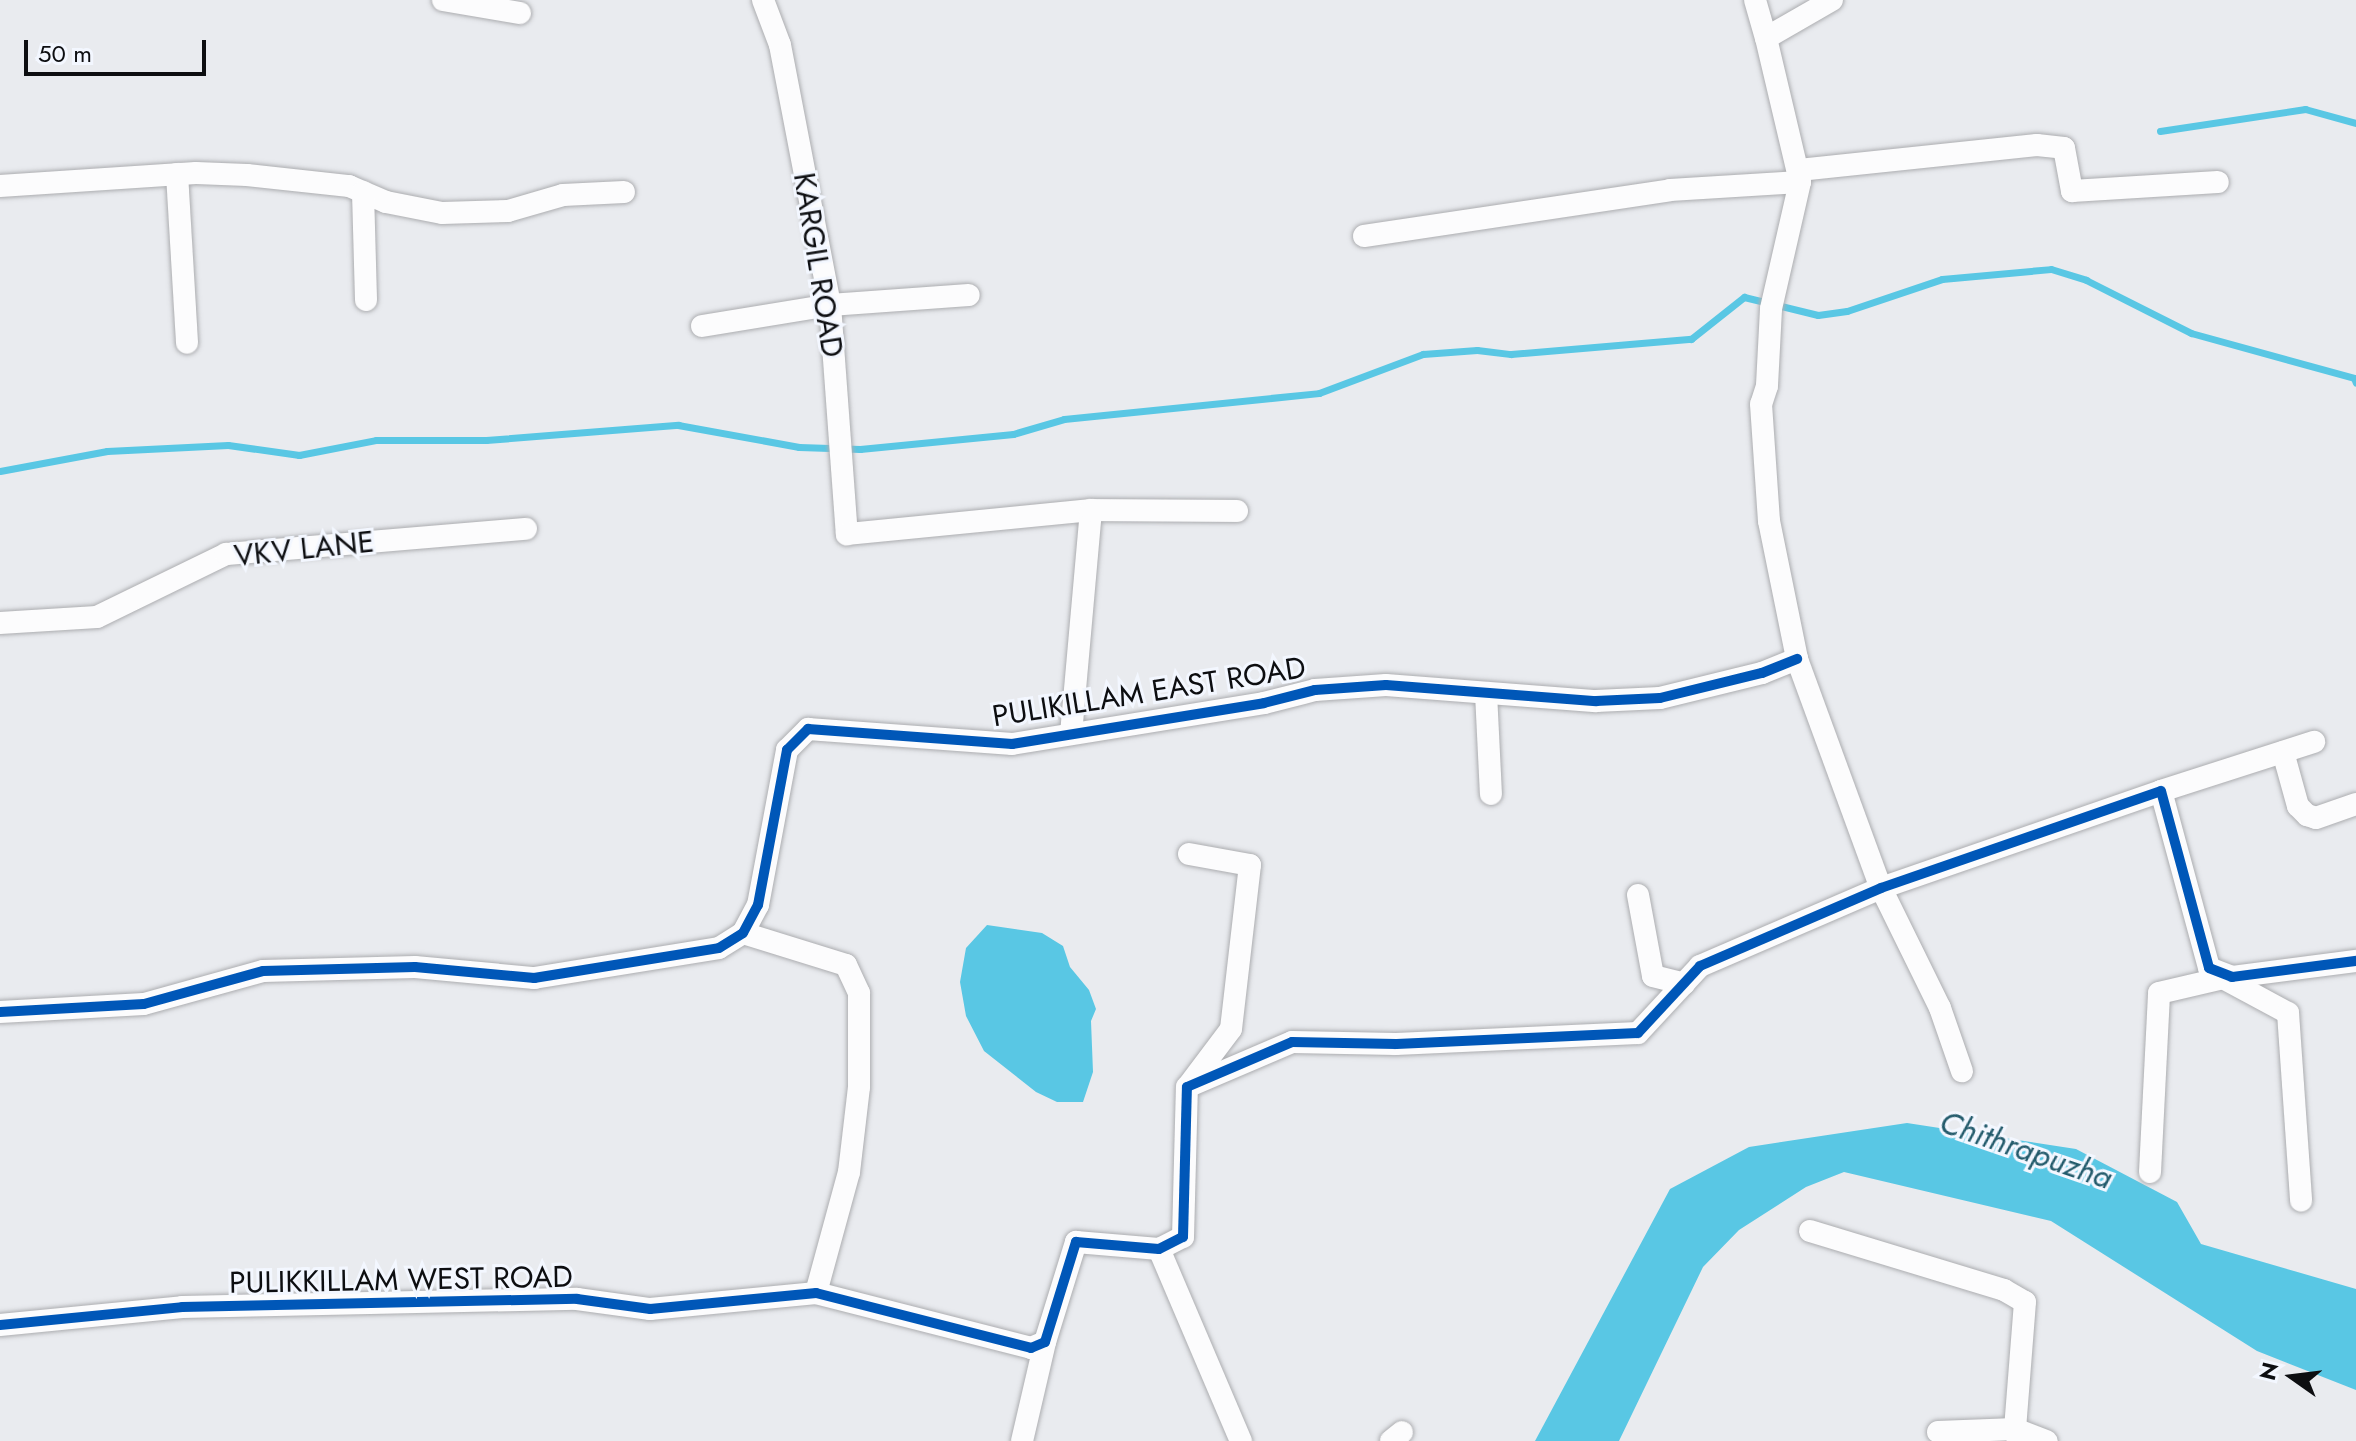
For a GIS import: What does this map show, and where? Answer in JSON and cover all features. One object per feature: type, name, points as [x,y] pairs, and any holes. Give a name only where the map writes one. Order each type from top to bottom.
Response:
[{"type":"street","points":[[443,0],[520,13]]},
{"type":"street","name":"KARGIL ROAD","points":[[763,0],[780,45],[830,305],[847,534],[1091,510]]},
{"type":"street","points":[[1755,0],[1799,176],[1772,303],[1767,386],[1761,404],[1769,521],[1797,659],[1881,888],[1940,1008],[1962,1071]]},
{"type":"street","points":[[1766,38],[1832,0]]},
{"type":"street","points":[[1364,236],[1670,190],[2037,145],[2064,148],[2072,191],[2218,182]]},
{"type":"street","points":[[177,174],[187,343]]},
{"type":"street","points":[[0,186],[177,174],[247,175],[363,192],[442,213],[508,211],[563,195],[624,192]]},
{"type":"street","points":[[363,192],[366,300]]},
{"type":"street","points":[[702,326],[830,305],[969,295]]},
{"type":"street","points":[[1071,732],[1091,510],[1237,511]]},
{"type":"street","name":"VKV LANE","points":[[0,623],[97,617],[226,554],[526,529]]},
{"type":"street","name":"PULIKILLAM EAST ROAD","points":[[743,933],[764,884],[787,750],[808,729],[999,744],[1264,703],[1326,688],[1386,685],[1596,701],[1660,698],[1762,673],[1797,659]]},
{"type":"street","points":[[1486,693],[1491,794]]},
{"type":"street","points":[[1187,1087],[1292,1042],[1396,1044],[1638,1033],[1700,966],[1881,888],[2161,791],[2314,742]]},
{"type":"street","points":[[2283,752],[2298,806],[2307,815],[2316,818],[2356,804]]},
{"type":"street","points":[[2161,791],[2201,948],[2209,968],[2288,1013],[2301,1201]]},
{"type":"street","points":[[1022,1441],[1045,1342],[1076,1242],[1159,1249],[1183,1237],[1187,1087],[1231,1029],[1250,865],[1189,854]]},
{"type":"street","points":[[1638,895],[1653,976],[1684,984]]},
{"type":"street","points":[[0,1012],[144,1004],[263,971],[301,968],[415,967],[517,978],[578,973],[719,948],[743,933],[846,965],[859,993],[859,1087],[849,1172],[816,1293]]},
{"type":"street","points":[[2150,1172],[2159,993],[2223,978],[2356,961]]},
{"type":"street","points":[[1810,1231],[2004,1290],[2025,1302],[2016,1435]]},
{"type":"street","points":[[1159,1249],[1241,1441]]},
{"type":"street","name":"PULIKKILLAM WEST ROAD","points":[[0,1325],[182,1307],[577,1299],[650,1309],[816,1293],[1020,1348],[1045,1342]]},
{"type":"street","points":[[1938,1432],[2016,1435],[2047,1441]]},
{"type":"water","points":[[987,925],[1042,933],[1063,946],[1070,967],[1089,990],[1096,1009],[1091,1021],[1093,1072],[1083,1102],[1057,1102],[1036,1092],[984,1051],[966,1016],[960,982],[966,948]]},
{"type":"water","name":"Chithrapuzha","points":[[1907,1123],[2076,1149],[2177,1202],[2201,1244],[2356,1289],[2356,1390],[2257,1351],[2051,1221],[1844,1172],[1806,1187],[1739,1230],[1703,1267],[1619,1441],[1535,1441],[1670,1189],[1749,1147]]},
{"type":"waterway","points":[[2160,131],[2305,109],[2356,123]]},
{"type":"waterway","points":[[0,471],[107,451],[228,445],[299,455],[376,440],[486,440],[678,425],[799,447],[860,449],[1013,434],[1064,419],[1319,393],[1423,354],[1477,350],[1511,354],[1691,339],[1744,297],[1818,315],[1847,311],[1942,279],[2051,269],[2086,280],[2191,333],[2354,378],[2356,383]]},
{"type":"cycle path","points":[[0,1012],[144,1004],[263,971],[415,967],[534,978],[719,948],[743,933],[758,905],[787,750],[808,729],[1012,744],[1264,703],[1315,690],[1386,685],[1596,701],[1660,698],[1762,673],[1797,659]]},
{"type":"cycle path","points":[[0,1325],[182,1307],[577,1299],[650,1309],[816,1293],[1031,1348],[1045,1342],[1076,1242],[1159,1249],[1183,1237],[1187,1087],[1292,1042],[1396,1044],[1638,1033],[1700,966],[1881,888],[2161,791],[2209,968],[2232,977],[2356,961]]}]
